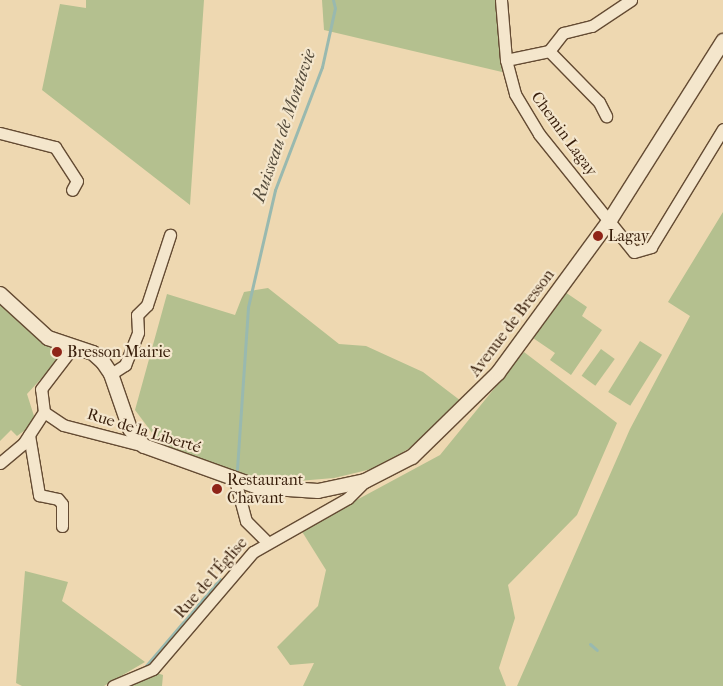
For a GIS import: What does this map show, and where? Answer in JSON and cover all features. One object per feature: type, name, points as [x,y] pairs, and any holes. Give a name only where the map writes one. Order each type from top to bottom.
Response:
[{"type":"street","name":"Chemin Lagay","points":[[502,0],[506,60],[515,94],[540,134],[634,252],[650,247],[723,129]]},
{"type":"street","points":[[506,60],[549,51],[564,33],[592,26],[632,0]]},
{"type":"street","name":"Avenue de Bresson","points":[[235,480],[288,491],[318,491],[365,482],[412,457],[482,391],[610,220],[723,41]]},
{"type":"street","points":[[549,51],[599,102],[606,116]]},
{"type":"street","points":[[0,133],[55,147],[78,181],[72,190]]},
{"type":"street","points":[[111,374],[125,366],[138,332],[137,315],[147,306],[170,235]]},
{"type":"street","points":[[0,294],[48,338],[93,353],[111,374],[130,429],[144,446]]},
{"type":"street","points":[[0,463],[29,436],[44,412],[41,389],[73,347]]},
{"type":"street","name":"Rue de la Liberté","points":[[44,412],[63,425],[144,446],[235,480]]},
{"type":"street","points":[[29,436],[40,495],[58,499],[62,504],[62,526]]},
{"type":"street","points":[[235,480],[246,521],[267,542]]},
{"type":"street","name":"Rue de l'Église","points":[[113,686],[153,670],[253,552],[267,542],[348,498],[365,482]]},
{"type":"green space","points":[[86,0],[204,0],[190,205],[42,90],[60,4],[86,8]]},
{"type":"green space","points":[[322,0],[497,0],[502,72],[324,30]]},
{"type":"green space","points":[[723,212],[723,686],[517,686],[630,429],[690,316],[668,302]]},
{"type":"green space","points":[[268,288],[339,344],[366,346],[423,372],[461,401],[422,440],[380,467],[334,478],[286,482],[222,472],[168,454],[135,410],[167,294],[235,315],[244,292]]},
{"type":"green space","points":[[565,292],[587,307],[582,316],[602,330],[571,375],[550,360],[555,353],[533,338]]},
{"type":"green space","points":[[0,302],[61,357],[27,394],[34,416],[28,428],[17,436],[11,430],[0,441]]},
{"type":"green space","points":[[640,341],[662,355],[630,406],[608,392]]},
{"type":"green space","points":[[601,349],[615,359],[595,386],[582,376]]},
{"type":"green space","points":[[524,352],[617,423],[577,515],[508,585],[515,618],[499,668],[506,686],[303,686],[314,663],[290,665],[277,647],[318,606],[326,570],[301,530],[440,455]]},
{"type":"green space","points":[[25,571],[68,582],[62,601],[145,662],[104,686],[22,686],[16,683]]},
{"type":"green space","points":[[154,672],[163,675],[162,686],[114,686]]},
{"type":"waterway","name":"Ruisseau de Montavie","points":[[237,469],[248,307],[275,190],[322,67],[335,8],[333,0]]},
{"type":"waterway","name":"Ruisseau de Montavie","points":[[144,668],[220,579]]},
{"type":"waterway","points":[[590,644],[597,650]]},
{"type":"place","name":"Lagay","points":[[598,236]]},
{"type":"place","name":"Bresson Mairie","points":[[57,352]]},
{"type":"place","name":"Restaurant Chavant","points":[[217,489]]}]
